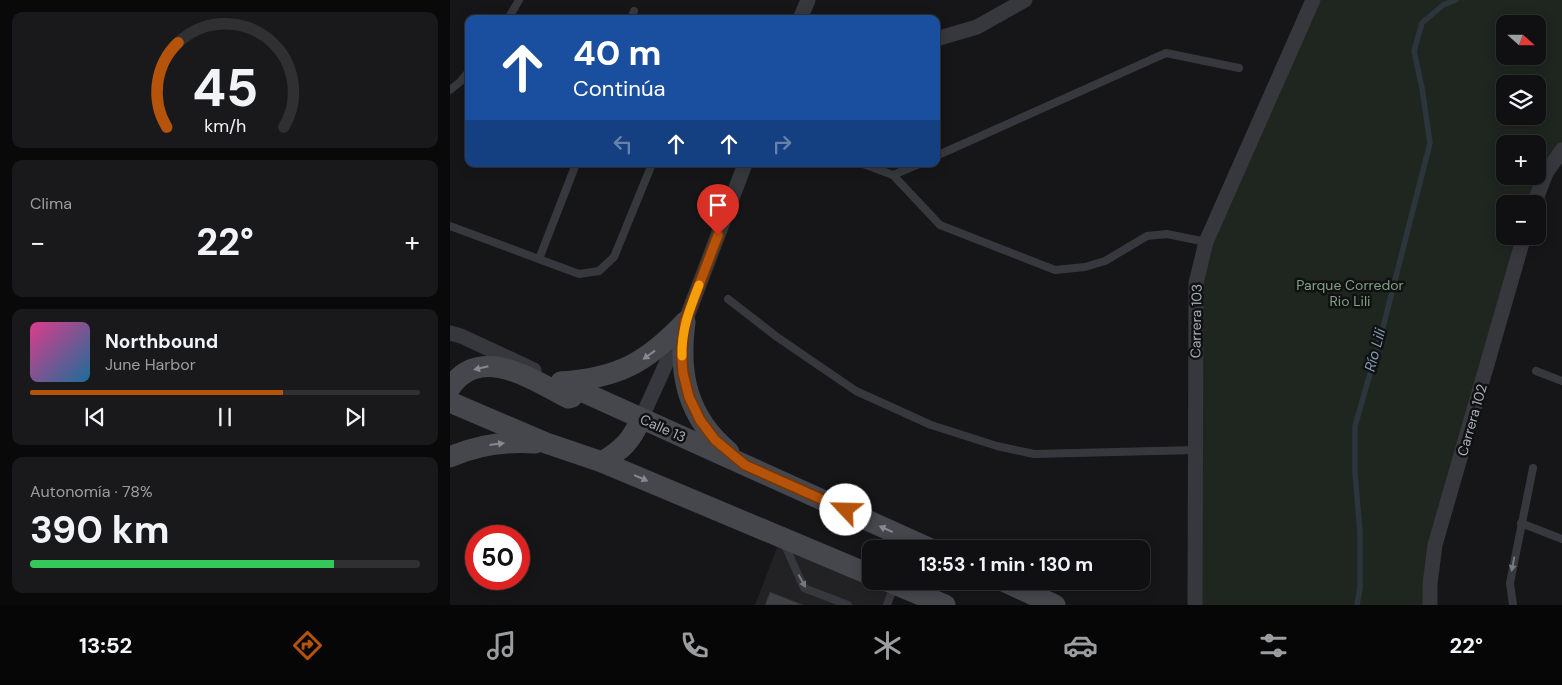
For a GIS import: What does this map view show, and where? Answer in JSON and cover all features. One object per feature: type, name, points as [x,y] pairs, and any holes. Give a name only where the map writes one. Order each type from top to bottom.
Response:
[{"type":"main road","points":[[561,382],[586,380],[615,373],[641,361],[665,344],[685,322]]},
{"type":"main road","points":[[685,322],[682,356],[683,373],[689,397],[700,420],[715,440],[745,465]]},
{"type":"main road","points":[[450,388],[454,382],[472,370],[490,366],[504,367],[520,373],[568,398],[592,396]]},
{"type":"main road","name":"Calle 13","points":[[561,382],[911,540]]},
{"type":"main road","points":[[450,402],[546,443],[602,462],[862,570]]},
{"type":"main road","points":[[602,462],[620,452],[633,437],[641,419]]},
{"type":"main road","points":[[450,457],[463,451],[490,444],[546,443]]},
{"type":"main road","points":[[908,590],[945,605]]},
{"type":"main road","points":[[1022,590],[1055,605]]},
{"type":"street","points":[[802,15],[808,0]]},
{"type":"street","points":[[940,38],[976,27],[1026,0]]},
{"type":"street","name":"Carrera 103","points":[[1195,605],[1196,283],[1206,242],[1313,0]]},
{"type":"street","points":[[1537,195],[1546,172],[1562,150]]},
{"type":"street","points":[[641,419],[685,322],[744,167]]},
{"type":"street","name":"Carrera 102","points":[[1430,605],[1430,584],[1435,545],[1521,245]]},
{"type":"street","name":"Calle 13","points":[[450,333],[461,336],[561,382]]},
{"type":"lane","points":[[510,15],[519,0]]},
{"type":"lane","points":[[940,154],[1166,53],[1239,68]]},
{"type":"lane","points":[[450,90],[465,75]]},
{"type":"lane","points":[[539,260],[575,167]]},
{"type":"lane","points":[[450,226],[579,274],[598,271],[614,257],[651,167]]},
{"type":"lane","points":[[870,167],[893,176],[940,224],[1055,270],[1085,267],[1105,261],[1147,236],[1167,234],[1206,242]]},
{"type":"lane","points":[[893,176],[912,167]]},
{"type":"lane","points":[[728,299],[776,337],[856,391],[931,425],[997,446],[1034,454],[1195,450]]},
{"type":"lane","points":[[1536,370],[1562,381]]},
{"type":"lane","points":[[1512,605],[1510,583],[1533,468]]},
{"type":"lane","points":[[1521,523],[1562,539]]},
{"type":"lane","points":[[782,537],[804,588],[848,605]]},
{"type":"lane","points":[[887,605],[890,590]]},
{"type":"shaded area","points":[[781,537],[862,570],[862,590],[893,590],[887,605],[755,605]]},
{"type":"green space","name":"Parque Corredor Rio Lili","points":[[1313,0],[1562,0],[1562,150],[1546,181],[1546,135],[1496,135],[1496,185],[1544,185],[1539,195],[1496,195],[1496,245],[1521,245],[1435,545],[1430,605],[1195,605],[1196,283]]},
{"type":"building","points":[[770,592],[803,605],[765,605]]},
{"type":"waterway","name":"Río Lili","points":[[1357,605],[1360,588],[1360,533],[1355,472],[1355,426],[1380,339],[1430,143],[1422,88],[1414,51],[1422,23],[1443,5],[1456,0]]},
{"type":"slow traffic","points":[[682,356],[685,322],[699,285]]},
{"type":"route","points":[[718,235],[685,322],[682,360],[689,397],[700,420],[715,440],[745,465],[846,510]]}]
